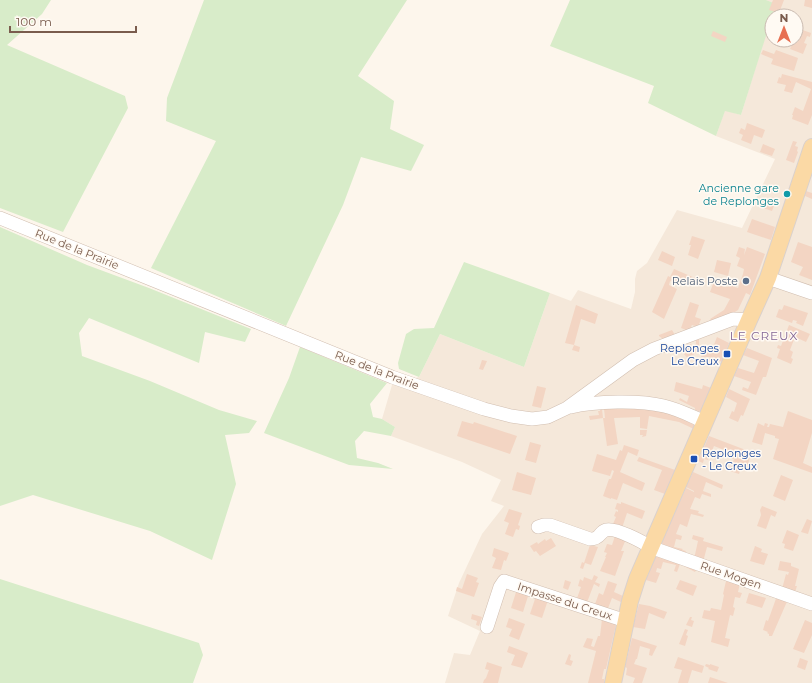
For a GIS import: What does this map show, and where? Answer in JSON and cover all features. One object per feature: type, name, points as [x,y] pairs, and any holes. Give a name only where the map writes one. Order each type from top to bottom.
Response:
[{"type":"main road","points":[[613,683],[630,601],[637,579],[768,278],[812,147]]},
{"type":"street","name":"Rue de la Prairie","points":[[0,218],[378,372],[484,409],[511,416],[532,419],[548,417],[567,408],[633,360],[654,349],[733,319],[749,320]]},
{"type":"street","points":[[768,278],[812,293]]},
{"type":"street","points":[[595,388],[599,403]]},
{"type":"street","points":[[567,408],[599,403],[652,403],[674,409],[705,422]]},
{"type":"street","name":"Rue Mogen","points":[[538,527],[550,525],[590,539],[595,539],[603,532],[611,530],[632,537],[650,547],[812,604]]},
{"type":"street","name":"Impasse du Creux","points":[[487,627],[500,587],[504,581],[626,621]]},
{"type":"shaded area","points":[[766,0],[812,0],[812,683],[445,683],[454,653],[470,655],[480,631],[448,616],[459,583],[482,534],[504,506],[491,501],[501,480],[462,462],[391,436],[395,427],[382,419],[392,385],[419,377],[440,334],[524,367],[550,293],[571,301],[578,290],[631,309],[635,292],[635,279],[637,271],[647,263],[677,210],[742,228],[775,159],[716,136],[725,110],[741,115],[764,40],[764,48],[804,48],[804,8],[774,8],[775,4]]},
{"type":"green space","points":[[0,0],[51,0],[42,14],[7,45],[125,96],[128,108],[63,232],[0,208]]},
{"type":"green space","points":[[204,0],[407,0],[358,76],[394,101],[390,129],[424,145],[411,171],[361,157],[343,205],[286,326],[151,268],[216,141],[166,121],[167,98]]},
{"type":"green space","points":[[570,0],[766,0],[776,4],[775,8],[764,8],[764,42],[741,115],[725,111],[716,136],[648,103],[654,86],[550,46]]},
{"type":"green space","points":[[0,227],[87,265],[251,329],[245,342],[205,332],[199,363],[89,318],[79,333],[82,356],[150,381],[219,410],[257,421],[249,433],[225,435],[236,484],[212,560],[150,531],[33,495],[0,506]]},
{"type":"green space","points":[[464,262],[550,293],[524,367],[440,334],[419,377],[399,369],[398,363],[406,334],[414,329],[434,328]]},
{"type":"green space","points":[[300,347],[387,383],[370,404],[373,417],[382,419],[395,427],[391,436],[364,431],[355,441],[357,458],[378,463],[393,469],[349,465],[264,433],[289,378]]},
{"type":"green space","points":[[0,579],[199,643],[203,655],[193,683],[0,683]]},
{"type":"building","points":[[773,0],[784,0],[781,8],[770,8]]},
{"type":"building","points":[[805,0],[812,0],[812,8],[804,6]]},
{"type":"building","points":[[804,30],[811,33],[810,37],[807,36],[804,43]]},
{"type":"building","points":[[713,31],[727,37],[725,42],[711,36]]},
{"type":"building","points":[[804,43],[807,44],[803,54],[790,49],[804,48]]},
{"type":"building","points":[[763,50],[774,54],[776,50],[798,58],[794,71],[771,64],[773,59],[761,54]]},
{"type":"building","points":[[782,74],[812,82],[812,115],[808,125],[792,119],[792,115],[795,107],[803,111],[811,89],[796,82],[792,93],[784,91],[786,85],[777,83]]},
{"type":"building","points":[[747,123],[765,130],[762,138],[754,135],[751,144],[741,140],[743,135],[739,133],[741,128],[745,130]]},
{"type":"building","points":[[793,141],[797,142],[795,146],[798,147],[798,152],[794,163],[786,160]]},
{"type":"building","points":[[763,144],[775,149],[772,156],[760,152]]},
{"type":"building","points":[[806,191],[812,193],[812,199],[805,196]]},
{"type":"building","points":[[762,199],[775,203],[772,211],[763,208],[765,202],[761,201]]},
{"type":"building","points":[[752,219],[775,227],[771,240],[747,232]]},
{"type":"building","points":[[692,236],[705,240],[698,259],[688,255]]},
{"type":"building","points":[[798,242],[812,247],[812,280],[799,275],[803,267],[791,262]]},
{"type":"building","points":[[739,247],[745,249],[744,255],[747,247],[765,254],[750,295],[746,293],[738,310],[727,317],[712,322],[710,319],[724,310],[730,299],[710,292],[713,284],[728,287],[729,284],[735,285],[735,287],[738,288],[744,269],[737,266],[740,258],[736,256]]},
{"type":"building","points":[[662,251],[675,257],[672,266],[658,260]]},
{"type":"building","points":[[717,260],[731,263],[728,276],[714,272]]},
{"type":"building","points":[[674,269],[695,278],[692,286],[678,280],[676,283],[670,281],[669,285],[677,289],[664,319],[652,312],[668,276],[670,277]]},
{"type":"building","points":[[690,302],[699,305],[695,317],[701,319],[698,327],[692,325],[689,331],[681,328]]},
{"type":"building","points":[[576,305],[598,314],[595,324],[581,319],[574,345],[565,343]]},
{"type":"building","points":[[784,305],[808,313],[803,326],[796,323],[797,321],[793,320],[792,323],[776,317],[779,309],[782,310]]},
{"type":"building","points":[[789,325],[810,334],[806,342],[795,337],[790,350],[793,352],[791,364],[777,358],[780,349],[777,348],[778,345],[781,346]]},
{"type":"building","points":[[672,330],[675,335],[663,339],[659,336],[659,335]]},
{"type":"building","points":[[717,337],[729,343],[722,362],[709,357],[701,357],[703,350],[711,352]]},
{"type":"building","points":[[699,339],[699,350],[688,359],[680,349],[688,344],[691,344],[692,346],[696,344],[696,340]]},
{"type":"building","points":[[574,345],[580,347],[579,352],[572,350]]},
{"type":"building","points":[[747,348],[772,358],[766,377],[763,377],[756,395],[742,390],[743,387],[748,389],[751,382],[734,376],[738,368],[754,373],[759,361],[743,355]]},
{"type":"building","points":[[482,360],[487,361],[483,370],[479,369]]},
{"type":"building","points":[[676,382],[702,389],[703,385],[711,388],[701,412],[679,400],[680,398],[687,402],[689,396],[674,391]]},
{"type":"building","points":[[537,386],[546,388],[541,408],[532,406]]},
{"type":"building","points":[[729,389],[750,399],[743,416],[741,415],[738,422],[729,418],[732,411],[734,412],[737,403],[726,397]]},
{"type":"building","points":[[649,407],[697,422],[694,429],[679,422],[649,416],[647,429],[640,428],[640,417],[614,418],[618,444],[607,446],[603,418],[605,418],[604,409]]},
{"type":"building","points":[[600,409],[602,409],[603,418],[590,420],[589,416],[599,415],[598,411],[600,411]]},
{"type":"building","points":[[788,411],[812,420],[812,433],[803,463],[812,467],[812,473],[773,459],[779,439],[775,438],[775,436],[765,433],[762,445],[752,442],[758,423],[764,426],[765,423],[768,424],[767,427],[769,427],[770,424],[783,427]]},
{"type":"building","points":[[462,421],[473,424],[474,422],[517,436],[510,454],[457,436]]},
{"type":"building","points":[[640,430],[647,430],[646,436],[642,437],[643,435],[640,435]]},
{"type":"building","points":[[709,436],[751,452],[748,465],[743,463],[739,474],[730,471],[734,459],[730,458],[732,453],[714,446],[708,460],[704,459],[703,463],[698,461]]},
{"type":"building","points":[[530,442],[541,445],[536,463],[525,460]]},
{"type":"building","points":[[624,445],[639,450],[637,456],[628,452],[620,472],[645,483],[642,491],[623,483],[617,500],[611,499],[603,496],[609,479],[611,479],[614,471],[612,470],[610,476],[592,471],[597,454],[616,460]]},
{"type":"building","points":[[639,457],[675,470],[665,494],[654,490],[662,470],[637,461]]},
{"type":"building","points":[[517,472],[536,478],[531,495],[512,490]]},
{"type":"building","points":[[693,472],[723,485],[722,489],[706,482],[703,491],[711,494],[711,497],[702,494],[700,499],[695,497],[690,509],[699,511],[698,513],[704,515],[703,517],[691,514],[687,527],[680,524],[676,534],[682,536],[681,540],[676,539],[674,547],[686,551],[684,556],[659,548],[686,488],[694,492],[686,487]]},
{"type":"building","points":[[781,475],[793,480],[785,501],[773,496]]},
{"type":"building","points":[[621,502],[645,511],[642,519],[627,513],[622,528],[613,524],[616,517],[614,516],[616,511],[618,512],[618,510],[615,509],[617,503],[621,504]]},
{"type":"building","points":[[762,506],[777,512],[775,517],[771,515],[766,529],[757,526],[761,515],[760,510]]},
{"type":"building","points":[[509,509],[522,513],[518,525],[520,526],[519,530],[516,529],[513,537],[505,534],[509,523],[504,521]]},
{"type":"building","points":[[807,519],[812,521],[808,534],[801,532]]},
{"type":"building","points":[[787,530],[799,535],[793,551],[784,548],[785,544],[782,543]]},
{"type":"building","points":[[693,535],[704,538],[703,541],[723,547],[722,551],[707,547],[703,562],[694,559],[698,541],[692,539]]},
{"type":"building","points":[[615,536],[626,539],[621,551],[624,551],[615,576],[600,571],[606,557],[607,553],[604,552],[607,544],[612,545]]},
{"type":"building","points":[[551,538],[556,546],[540,556],[536,551],[534,552],[530,546],[537,542],[538,544],[545,539],[546,541]]},
{"type":"building","points":[[590,545],[598,547],[591,565],[585,563],[583,569],[580,568],[582,562],[584,563]]},
{"type":"building","points":[[755,546],[762,549],[761,552],[768,554],[764,565],[750,561]]},
{"type":"building","points":[[494,548],[509,553],[506,561],[504,560],[501,570],[492,568],[496,558],[492,556]]},
{"type":"building","points":[[657,553],[698,566],[695,572],[680,564],[677,572],[674,571],[676,565],[663,562],[661,569],[657,568],[656,572],[660,573],[656,583],[646,580]]},
{"type":"building","points":[[780,561],[791,563],[791,566],[799,569],[795,592],[782,589],[786,574],[788,575],[789,572],[778,570]]},
{"type":"building","points":[[467,574],[478,578],[476,582],[479,583],[474,597],[456,591],[457,587],[462,589]]},
{"type":"building","points":[[594,575],[598,577],[595,582],[600,584],[599,587],[594,584],[586,605],[576,601],[581,587],[578,586],[580,579],[583,581],[584,577],[592,580]]},
{"type":"building","points":[[565,580],[571,582],[568,590],[563,588]]},
{"type":"building","points":[[680,580],[697,586],[693,596],[676,589]]},
{"type":"building","points":[[608,581],[617,584],[614,592],[623,596],[621,602],[612,598],[607,611],[594,607],[599,593],[603,595]]},
{"type":"building","points":[[726,581],[740,583],[738,592],[742,593],[740,598],[735,597],[733,616],[730,615],[725,638],[730,639],[728,647],[711,642],[715,621],[702,618],[704,610],[710,611],[711,608],[721,610]]},
{"type":"building","points":[[517,589],[529,593],[523,612],[511,608]]},
{"type":"building","points":[[749,593],[766,598],[762,608],[746,603]]},
{"type":"building","points":[[778,593],[789,597],[772,636],[769,636],[767,633],[768,632],[763,630],[766,620],[768,621]]},
{"type":"building","points":[[536,596],[548,600],[542,618],[530,614]]},
{"type":"building","points":[[639,604],[667,612],[664,619],[649,613],[645,629],[633,627]]},
{"type":"building","points":[[472,614],[482,617],[479,626],[476,625],[477,621],[471,619]]},
{"type":"building","points":[[690,617],[692,617],[691,620],[694,621],[692,627],[686,625]]},
{"type":"building","points":[[509,618],[525,624],[519,640],[509,636],[512,629],[506,627]]},
{"type":"building","points":[[602,619],[617,620],[606,669],[604,669],[602,679],[604,679],[604,683],[588,683],[596,651],[583,647],[587,638],[593,639],[591,646],[594,647],[598,636],[600,636]]},
{"type":"building","points":[[805,620],[812,623],[812,635],[804,653],[793,649]]},
{"type":"building","points":[[685,629],[688,630],[686,635],[688,636],[685,646],[679,644]]},
{"type":"building","points":[[632,638],[657,646],[652,656],[649,655],[650,649],[640,646],[637,659],[634,664],[647,668],[642,683],[633,683],[635,678],[626,675],[627,668],[625,667]]},
{"type":"building","points":[[509,646],[528,653],[522,668],[511,665],[515,655],[507,652]]},
{"type":"building","points":[[569,654],[571,655],[570,660],[573,661],[571,666],[565,664]]},
{"type":"building","points":[[678,657],[704,666],[702,673],[692,670],[688,683],[678,683],[682,670],[674,668]]},
{"type":"building","points":[[800,658],[808,661],[805,670],[797,667]]},
{"type":"building","points":[[487,662],[502,667],[498,683],[483,683],[489,670],[485,669]]},
{"type":"building","points":[[706,664],[719,667],[717,672],[708,669],[709,668],[705,666]]},
{"type":"building","points":[[710,677],[728,683],[708,683]]},
{"type":"place","name":"Ancienne gare de Replonges","points":[[787,194]]},
{"type":"place","name":"Relais Poste","points":[[746,281]]},
{"type":"place","name":"Replonges Le Creux","points":[[727,354]]},
{"type":"place","name":"Replonges - Le Creux","points":[[694,459]]},
{"type":"district","name":"LE CREUX","points":[[764,336]]}]
